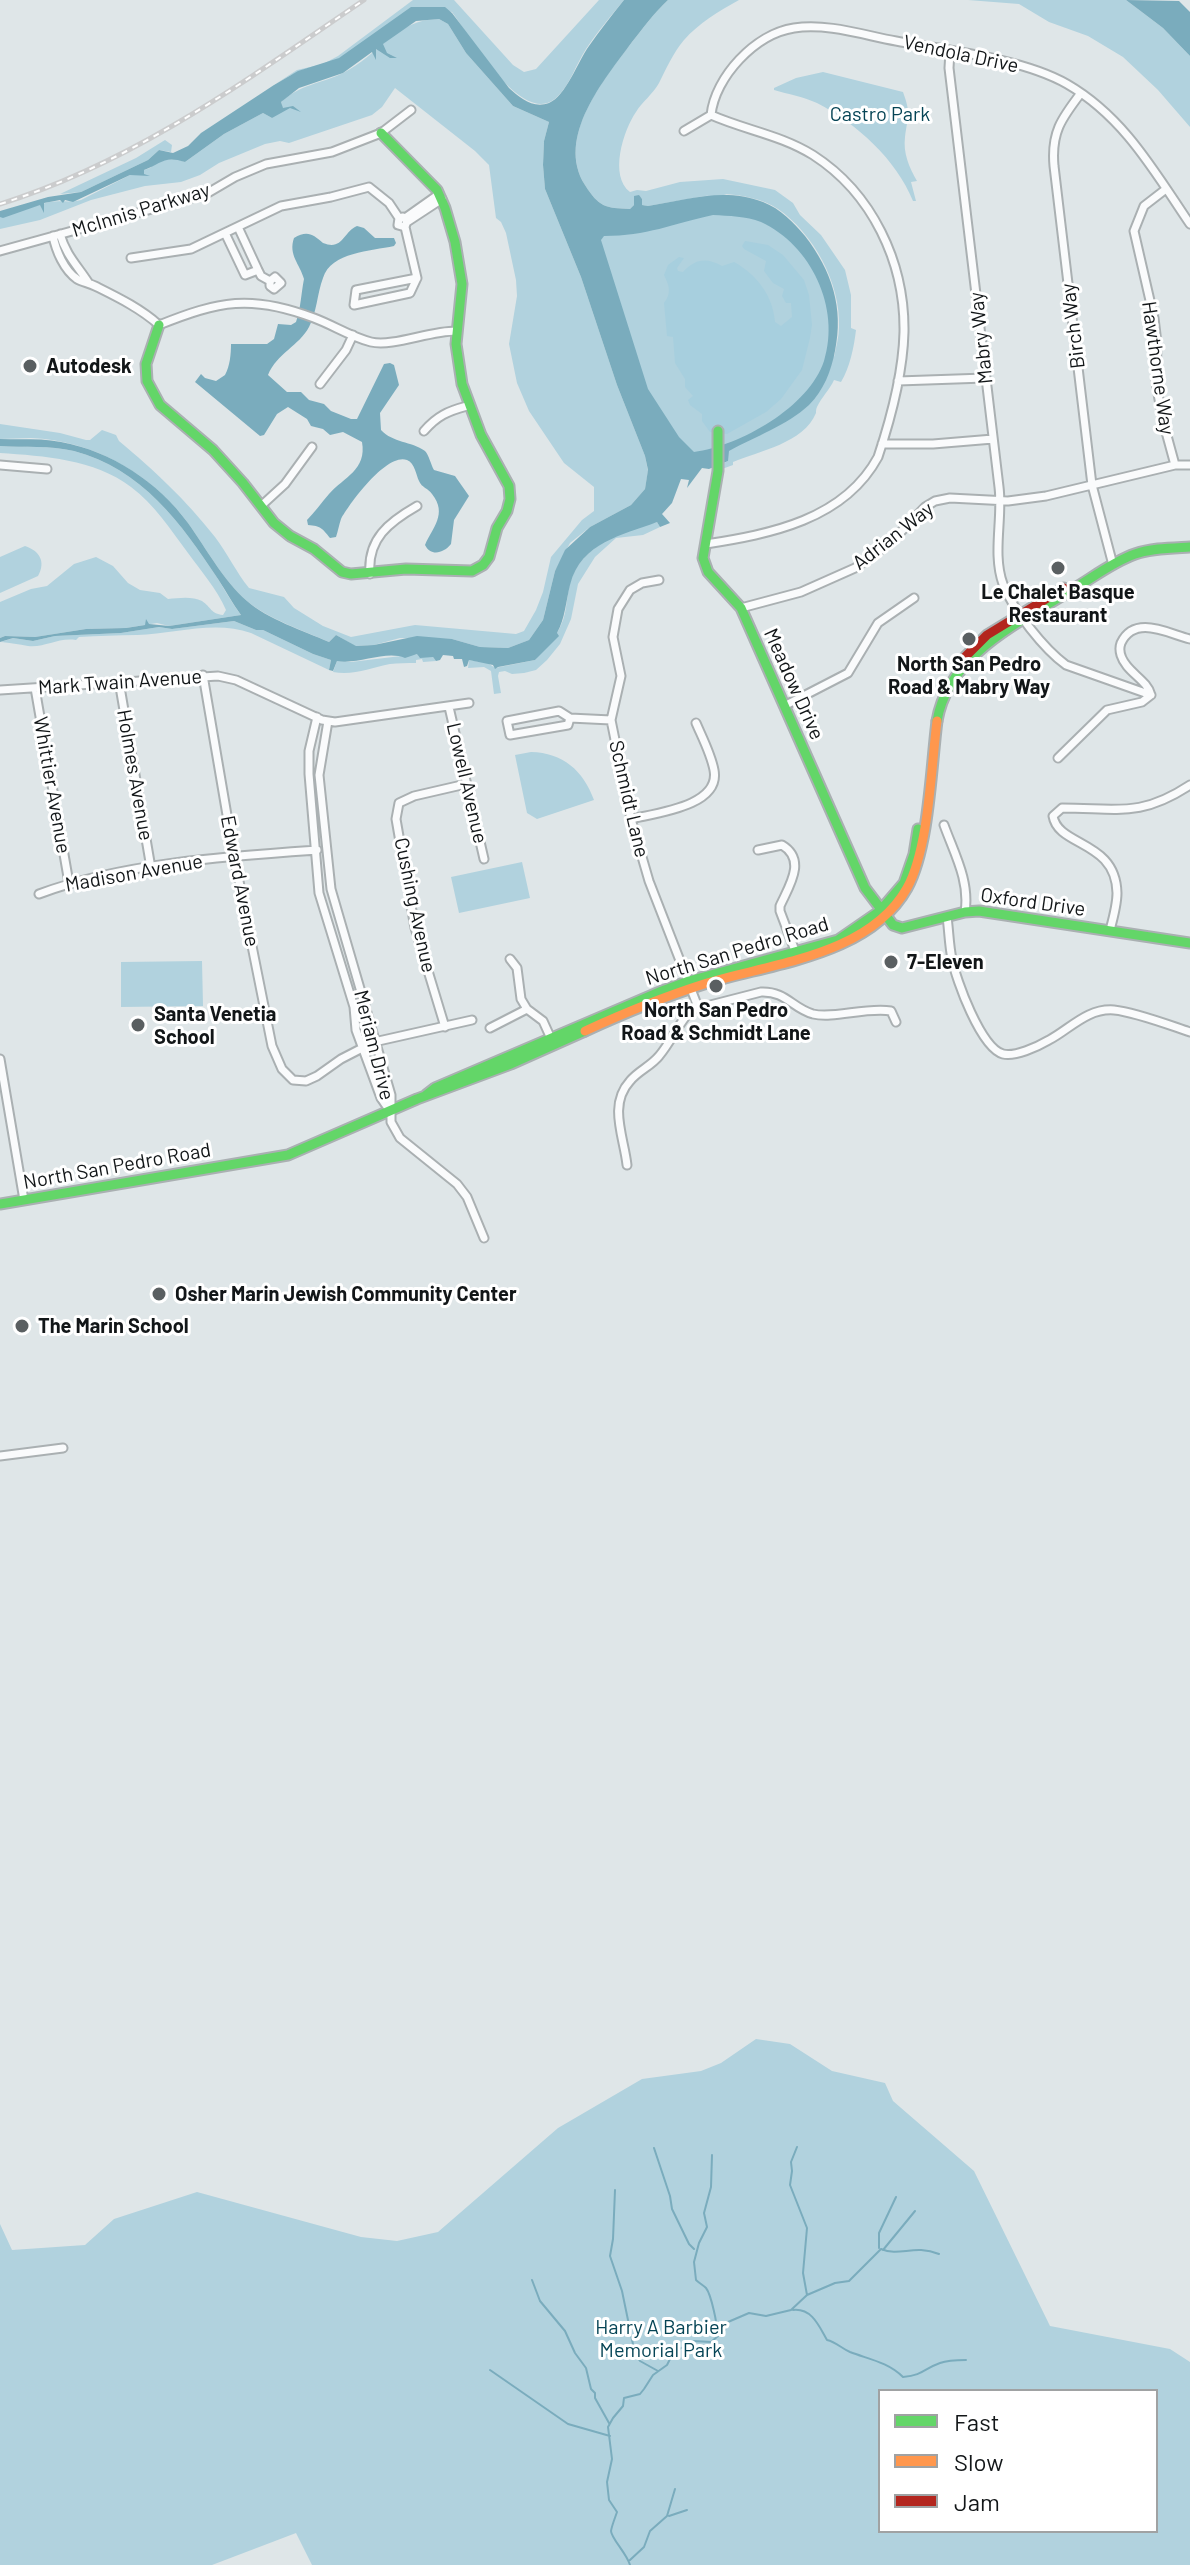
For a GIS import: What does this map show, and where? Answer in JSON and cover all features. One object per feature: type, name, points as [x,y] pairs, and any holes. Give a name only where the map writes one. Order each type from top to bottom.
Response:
[{"type":"street","name":"Vendola Drive","points":[[711,115],[714,97],[741,58],[766,38],[792,28],[827,27],[1022,66],[1052,77],[1081,93],[1113,120],[1137,144],[1190,224]]},
{"type":"street","name":"Mabry Way","points":[[950,51],[949,68],[1000,501],[999,567],[1004,585],[1023,617],[1056,658],[1066,665],[1151,695]]},
{"type":"street","name":"Birch Way","points":[[1081,93],[1058,128],[1053,140],[1053,155],[1092,485],[1112,562]]},
{"type":"street","name":"McInnis Parkway","points":[[0,251],[206,194],[266,164],[332,152],[381,133],[411,110]]},
{"type":"street","points":[[684,131],[711,115],[787,141],[842,177],[873,215],[886,239],[897,272],[903,308],[904,334],[898,381],[882,444],[872,469],[850,492],[825,510],[789,527],[761,536],[706,544]]},
{"type":"street","points":[[159,325],[146,364],[147,381],[152,393],[160,405],[213,450],[284,531],[314,549],[342,572],[370,574],[406,569],[472,571],[483,565],[507,511],[510,493],[476,428],[460,378],[456,331],[462,281],[440,196],[381,133]]},
{"type":"street","points":[[131,258],[191,249],[281,206],[369,187],[389,203],[404,221],[417,278],[410,293],[354,305],[356,290],[417,278]]},
{"type":"street","name":"Hawthorne Way","points":[[1166,189],[1144,206],[1134,231],[1154,318],[1156,383],[1175,465]]},
{"type":"street","points":[[404,221],[440,196]]},
{"type":"street","points":[[238,227],[261,276],[273,285],[270,306]]},
{"type":"street","points":[[225,233],[245,275],[258,270]]},
{"type":"street","points":[[56,235],[70,260],[88,282],[148,315],[159,325]]},
{"type":"street","points":[[159,325],[222,304],[247,303],[313,317],[372,343],[388,343],[436,331],[456,331]]},
{"type":"street","points":[[320,384],[346,350],[353,335]]},
{"type":"street","points":[[898,381],[985,378]]},
{"type":"street","points":[[424,431],[434,418],[467,406]]},
{"type":"street","name":"Meadow Drive","points":[[718,431],[718,471],[703,558],[708,572],[741,608],[865,888],[883,914]]},
{"type":"street","points":[[882,444],[993,439]]},
{"type":"street","points":[[261,506],[285,484],[312,447]]},
{"type":"street","points":[[0,465],[47,469]]},
{"type":"street","name":"Adrian Way","points":[[741,608],[801,592],[855,568],[891,542],[925,507],[935,501],[950,498],[1000,501],[1046,496],[1175,465],[1190,465]]},
{"type":"street","points":[[370,574],[369,560],[374,544],[396,518],[417,506]]},
{"type":"street","name":"North San Pedro Road","points":[[0,1204],[288,1155],[690,985],[838,940],[883,914],[904,883],[914,854],[932,715],[940,692],[961,660],[975,646],[1134,548],[1190,541]]},
{"type":"street","name":"North San Pedro Road","points":[[1112,562],[1135,554],[1190,547]]},
{"type":"street","name":"Schmidt Lane","points":[[659,580],[642,583],[630,590],[618,609],[613,637],[621,676],[611,720],[631,819],[649,881],[698,1007]]},
{"type":"street","points":[[784,706],[848,673],[878,623],[914,598]]},
{"type":"street","points":[[1058,758],[1107,710],[1142,702],[1151,695],[1148,687],[1122,658],[1120,646],[1125,637],[1139,628],[1149,627],[1190,639]]},
{"type":"street","name":"Mark Twain Avenue","points":[[0,690],[203,675],[236,680],[328,721],[469,703]]},
{"type":"street","name":"Edward Avenue","points":[[203,675],[234,856],[272,1046],[282,1069],[293,1080],[306,1081],[362,1049]]},
{"type":"street","name":"Holmes Avenue","points":[[119,681],[151,868]]},
{"type":"street","name":"Whittier Avenue","points":[[35,688],[69,883]]},
{"type":"street","name":"Lowell Avenue","points":[[449,707],[484,859]]},
{"type":"street","points":[[570,718],[568,725],[510,735],[507,721],[559,711],[570,718],[611,720]]},
{"type":"street","name":"Meriam Drive","points":[[317,717],[309,751],[309,774],[323,912],[354,1007],[362,1049],[381,1098],[390,1111]]},
{"type":"street","name":"Meriam Drive","points":[[328,721],[319,775],[325,850],[338,920],[391,1095],[390,1111]]},
{"type":"street","points":[[631,819],[673,810],[704,797],[710,789],[714,769],[696,723]]},
{"type":"street","name":"Cushing Avenue","points":[[445,1027],[415,928],[396,819],[399,803],[406,799],[466,784]]},
{"type":"street","points":[[1110,930],[1117,891],[1108,863],[1097,852],[1061,830],[1053,816],[1062,808],[1137,809],[1158,803],[1190,785]]},
{"type":"street","points":[[944,825],[966,883],[965,912]]},
{"type":"street","points":[[758,850],[782,845],[791,850],[795,858],[795,872],[780,911],[796,955]]},
{"type":"street","name":"Madison Avenue","points":[[39,894],[69,883],[151,868],[234,856],[325,850]]},
{"type":"street","name":"Oxford Drive","points":[[883,914],[897,929],[979,911],[1190,943]]},
{"type":"street","points":[[947,917],[952,961],[967,1003],[987,1041],[998,1052],[1005,1055],[1028,1050],[1050,1040],[1085,1015],[1113,1010],[1190,1032]]},
{"type":"street","points":[[510,959],[517,968],[521,999],[527,1009],[543,1021],[552,1041]]},
{"type":"street","points":[[627,1165],[618,1123],[625,1088],[659,1057],[691,1010],[771,992],[779,993],[811,1013],[821,1015],[876,1008],[891,1011],[896,1022]]},
{"type":"street","points":[[490,1028],[527,1009]]},
{"type":"street","points":[[362,1049],[374,1042],[472,1020]]},
{"type":"street","points":[[0,1059],[24,1200]]},
{"type":"street","points":[[390,1111],[391,1122],[400,1138],[457,1184],[467,1197],[484,1238]]},
{"type":"street","points":[[0,1456],[63,1448]]},
{"type":"green space","points":[[413,0],[454,0],[513,65],[524,72],[536,69],[599,0],[624,0],[590,43],[562,92],[543,104],[529,101],[513,91],[484,58],[452,12],[437,10],[407,17],[338,59],[328,63],[301,71],[274,85],[297,70],[323,64],[338,56]]},
{"type":"green space","points":[[668,0],[739,0],[696,28],[684,40],[657,87],[636,112],[620,153],[620,175],[624,185],[630,192],[680,182],[723,179],[775,190],[793,203],[800,215],[821,235],[845,270],[851,295],[851,328],[856,330],[851,357],[841,382],[834,380],[802,432],[722,469],[722,464],[728,461],[728,452],[674,466],[606,332],[593,220],[711,195],[648,206],[642,205],[642,199],[634,196],[635,204],[630,209],[608,207],[590,192],[577,167],[576,147],[580,128],[597,90]],"holes":[[[724,194],[759,200],[778,209],[803,231],[813,245],[835,293],[839,331],[834,357],[831,290],[788,219]]]},
{"type":"green space","points":[[968,0],[1126,0],[1163,28],[1190,56],[1190,127],[1158,90],[1123,57],[1088,36],[1049,22],[1019,4]]},
{"type":"green space","points":[[439,19],[448,24],[466,53],[513,106],[549,122],[544,141],[545,189],[581,277],[648,471],[645,489],[631,505],[590,527],[570,543],[555,571],[543,620],[529,640],[508,648],[480,647],[452,639],[400,638],[355,646],[336,635],[329,642],[276,619],[247,601],[223,574],[173,505],[139,475],[76,445],[31,438],[0,439],[0,424],[86,440],[102,430],[116,435],[204,523],[249,588],[284,597],[294,608],[323,626],[351,637],[415,625],[516,634],[524,631],[543,592],[551,557],[582,520],[594,511],[594,487],[564,463],[529,411],[517,383],[509,344],[517,296],[516,280],[506,233],[496,218],[489,165],[395,88],[382,107],[372,115],[289,143],[265,144],[181,182],[145,186],[91,200],[40,220],[0,229],[0,217],[49,202],[81,200],[150,168],[159,160],[185,162],[224,134],[263,113],[272,118],[288,96],[343,73],[411,25]]},
{"type":"green space","name":"Castro Park","points":[[823,72],[903,92],[908,114],[905,149],[917,181],[911,182],[916,201],[913,201],[886,157],[846,121],[817,103],[774,90],[796,78]]},
{"type":"green space","points":[[165,140],[172,145],[171,152],[159,150],[148,160],[81,192],[60,194],[136,158]]},
{"type":"green space","points":[[0,446],[74,451],[120,470],[140,484],[190,538],[241,615],[169,626],[157,623],[0,638],[0,602],[47,586],[74,564],[96,557],[113,566],[128,583],[140,590],[160,593],[168,599],[198,599],[213,612],[223,615],[226,610],[169,526],[131,487],[101,470],[51,458],[0,453]]},
{"type":"green space","points":[[657,522],[660,527],[643,535],[616,538],[595,557],[578,584],[571,619],[560,644],[536,670],[512,674],[499,672],[501,693],[494,694],[491,671],[484,667],[468,668],[469,660],[488,663],[495,668],[535,660],[559,630],[572,577],[586,556],[619,534]]},
{"type":"green space","points":[[25,546],[40,558],[38,576],[0,593],[0,557]]},
{"type":"green space","points":[[234,621],[263,630],[331,660],[329,670],[237,629],[79,637],[34,646],[1,642],[13,638],[33,641],[55,636],[121,633],[159,627],[172,629]]},
{"type":"green space","points":[[418,654],[419,657],[433,657],[436,661],[423,662],[422,659],[416,660],[416,663],[390,664],[355,672],[333,672],[337,661]]},
{"type":"green space","points":[[531,752],[553,756],[570,765],[584,780],[594,800],[537,819],[527,813],[515,755]]},
{"type":"green space","points":[[522,862],[530,898],[459,913],[451,877]]},
{"type":"green space","points":[[202,961],[203,1006],[121,1007],[121,962]]},
{"type":"green space","name":"Harry A Barbier Memorial Park","points":[[756,2039],[790,2044],[832,2071],[885,2083],[893,2101],[974,2171],[1050,2326],[1170,2349],[1190,2362],[1190,2565],[312,2565],[296,2533],[212,2565],[0,2565],[0,2224],[12,2250],[85,2245],[114,2219],[197,2192],[361,2237],[397,2241],[438,2232],[558,2128],[642,2079],[701,2071],[721,2063]]},
{"type":"shaded area","points":[[624,0],[668,0],[621,57],[587,109],[576,148],[577,167],[585,185],[599,202],[614,208],[630,209],[634,205],[634,196],[639,195],[642,205],[648,206],[706,196],[734,195],[763,202],[791,221],[822,263],[837,305],[837,335],[831,366],[823,387],[809,405],[781,425],[729,451],[728,461],[709,469],[702,468],[687,488],[689,480],[681,479],[672,503],[662,514],[670,523],[660,527],[657,522],[617,536],[583,559],[570,585],[557,633],[559,636],[535,660],[495,669],[493,665],[469,660],[464,667],[462,659],[454,659],[453,656],[443,655],[436,661],[433,657],[420,658],[417,654],[405,658],[389,656],[337,661],[333,671],[329,670],[331,660],[263,630],[234,621],[172,629],[159,627],[121,633],[55,636],[33,641],[13,638],[0,642],[0,638],[5,636],[35,637],[86,629],[126,628],[145,625],[146,619],[149,624],[169,626],[241,615],[190,538],[140,484],[98,459],[74,451],[0,446],[0,439],[46,440],[80,446],[132,470],[176,508],[223,574],[247,601],[275,619],[329,642],[336,635],[356,646],[417,636],[452,639],[480,647],[508,648],[529,640],[543,620],[555,571],[565,550],[590,527],[631,505],[645,489],[648,470],[581,277],[545,189],[544,141],[549,122],[513,106],[466,53],[448,24],[439,19],[416,21],[383,44],[387,53],[397,58],[390,58],[376,49],[376,60],[372,52],[343,73],[299,88],[281,102],[283,108],[293,106],[301,112],[290,108],[272,118],[263,113],[224,134],[185,162],[172,159],[163,161],[144,170],[144,174],[150,176],[130,175],[73,202],[65,200],[63,203],[60,200],[44,203],[44,213],[40,205],[3,218],[0,211],[48,197],[81,192],[148,160],[159,150],[173,153],[188,146],[201,133],[274,85],[298,71],[339,58],[411,7],[445,7],[509,88],[532,104],[549,103],[561,93],[589,46]],"holes":[[[713,215],[761,222],[779,232],[794,246],[818,280],[825,300],[828,341],[816,378],[788,408],[771,422],[732,442],[694,452],[679,437],[648,389],[601,240],[604,236],[647,232]]]},
{"type":"shaded area","points":[[1126,0],[1179,1],[1190,12],[1190,56],[1163,28]]},
{"type":"shaded area","points":[[357,226],[375,238],[394,238],[396,243],[343,258],[327,269],[309,327],[268,375],[287,392],[301,392],[309,400],[324,404],[331,411],[357,419],[384,364],[394,365],[399,385],[380,413],[381,430],[425,451],[434,470],[455,476],[469,496],[454,520],[451,544],[438,552],[431,551],[425,545],[439,514],[437,501],[420,483],[410,462],[399,460],[379,471],[345,512],[336,537],[330,538],[321,528],[308,525],[307,520],[358,466],[363,452],[362,442],[343,432],[330,435],[323,429],[311,426],[307,419],[288,407],[277,414],[264,435],[260,436],[195,382],[201,374],[216,381],[225,375],[231,344],[267,344],[274,339],[278,324],[291,325],[296,322],[304,279],[293,254],[294,238],[310,234],[323,243],[335,245]]},
{"type":"shaded area","points":[[745,241],[768,245],[783,255],[804,280],[809,295],[810,338],[802,370],[781,399],[766,412],[727,434],[710,432],[702,421],[702,414],[690,405],[688,400],[693,396],[685,387],[685,379],[675,363],[673,337],[667,336],[664,303],[669,289],[664,275],[668,265],[679,257],[684,258],[677,268],[683,272],[701,261],[722,266],[734,262],[762,286],[771,303],[775,322],[781,326],[792,317],[791,303],[786,303],[782,296],[784,289],[773,283],[764,271],[766,261],[744,249]]},
{"type":"waterway","points":[[797,2147],[791,2162],[790,2185],[807,2228],[803,2273],[807,2295]]},
{"type":"waterway","points":[[654,2148],[672,2209],[694,2249]]},
{"type":"waterway","points":[[712,2155],[711,2187],[704,2213],[707,2227],[694,2262],[696,2280],[706,2288],[710,2297],[717,2334]]},
{"type":"waterway","points":[[615,2190],[610,2256],[622,2291],[635,2354],[640,2361],[658,2371]]},
{"type":"waterway","points":[[879,2248],[879,2233],[896,2197]]},
{"type":"waterway","points":[[883,2250],[915,2211]]},
{"type":"waterway","points":[[630,2565],[612,2534],[617,2512],[609,2500],[607,2482],[612,2459],[608,2427],[623,2406],[624,2398],[640,2394],[653,2375],[667,2365],[673,2353],[693,2341],[711,2342],[725,2330],[728,2322],[749,2313],[766,2316],[791,2310],[807,2295],[835,2283],[849,2281],[881,2249],[895,2252],[922,2250],[939,2254]]},
{"type":"waterway","points":[[532,2280],[540,2301],[565,2331],[586,2368],[591,2389],[609,2423]]},
{"type":"waterway","points":[[793,2310],[810,2315],[827,2340],[884,2364],[903,2377],[943,2362],[966,2360]]},
{"type":"waterway","points":[[490,2370],[568,2424],[610,2436]]},
{"type":"waterway","points":[[630,2560],[644,2547],[650,2531],[667,2516],[675,2489]]},
{"type":"waterway","points":[[669,2516],[687,2510]]},
{"type":"railway","points":[[0,204],[98,166],[144,142],[233,88],[364,0]]},
{"type":"traffic: fast","points":[[159,325],[146,364],[147,381],[160,405],[213,450],[274,523],[290,536],[314,549],[342,572],[351,574],[406,569],[472,571],[483,565],[507,511],[509,486],[481,435],[462,384],[456,344],[462,284],[455,242],[437,190],[381,133]]},
{"type":"traffic: fast","points":[[718,431],[718,471],[703,558],[708,572],[741,608],[865,888],[893,925],[902,928],[979,911],[1190,943]]},
{"type":"traffic: fast","points":[[937,721],[955,677],[970,659],[1008,629],[1126,557],[1148,551],[1190,547]]},
{"type":"traffic: fast","points":[[426,1095],[435,1088],[662,991],[838,940],[880,911],[904,883],[914,854],[918,829]]},
{"type":"traffic: fast","points":[[0,1204],[288,1155],[585,1031]]},
{"type":"traffic: slow","points":[[585,1031],[689,989],[816,954],[844,943],[869,929],[890,911],[907,888],[920,852],[937,721]]},
{"type":"traffic: jam","points":[[959,663],[987,635],[1064,588]]},
{"type":"place","name":"Autodesk","points":[[30,366]]},
{"type":"place","name":"Le Chalet Basque Restaurant","points":[[1058,568]]},
{"type":"place","name":"North San Pedro Road & Mabry Way","points":[[969,639]]},
{"type":"place","name":"7-Eleven","points":[[891,962]]},
{"type":"place","name":"North San Pedro Road & Schmidt Lane","points":[[716,986]]},
{"type":"place","name":"Santa Venetia School","points":[[138,1025]]},
{"type":"place","name":"Osher Marin Jewish Community Center","points":[[159,1294]]},
{"type":"place","name":"The Marin School","points":[[22,1326]]}]
